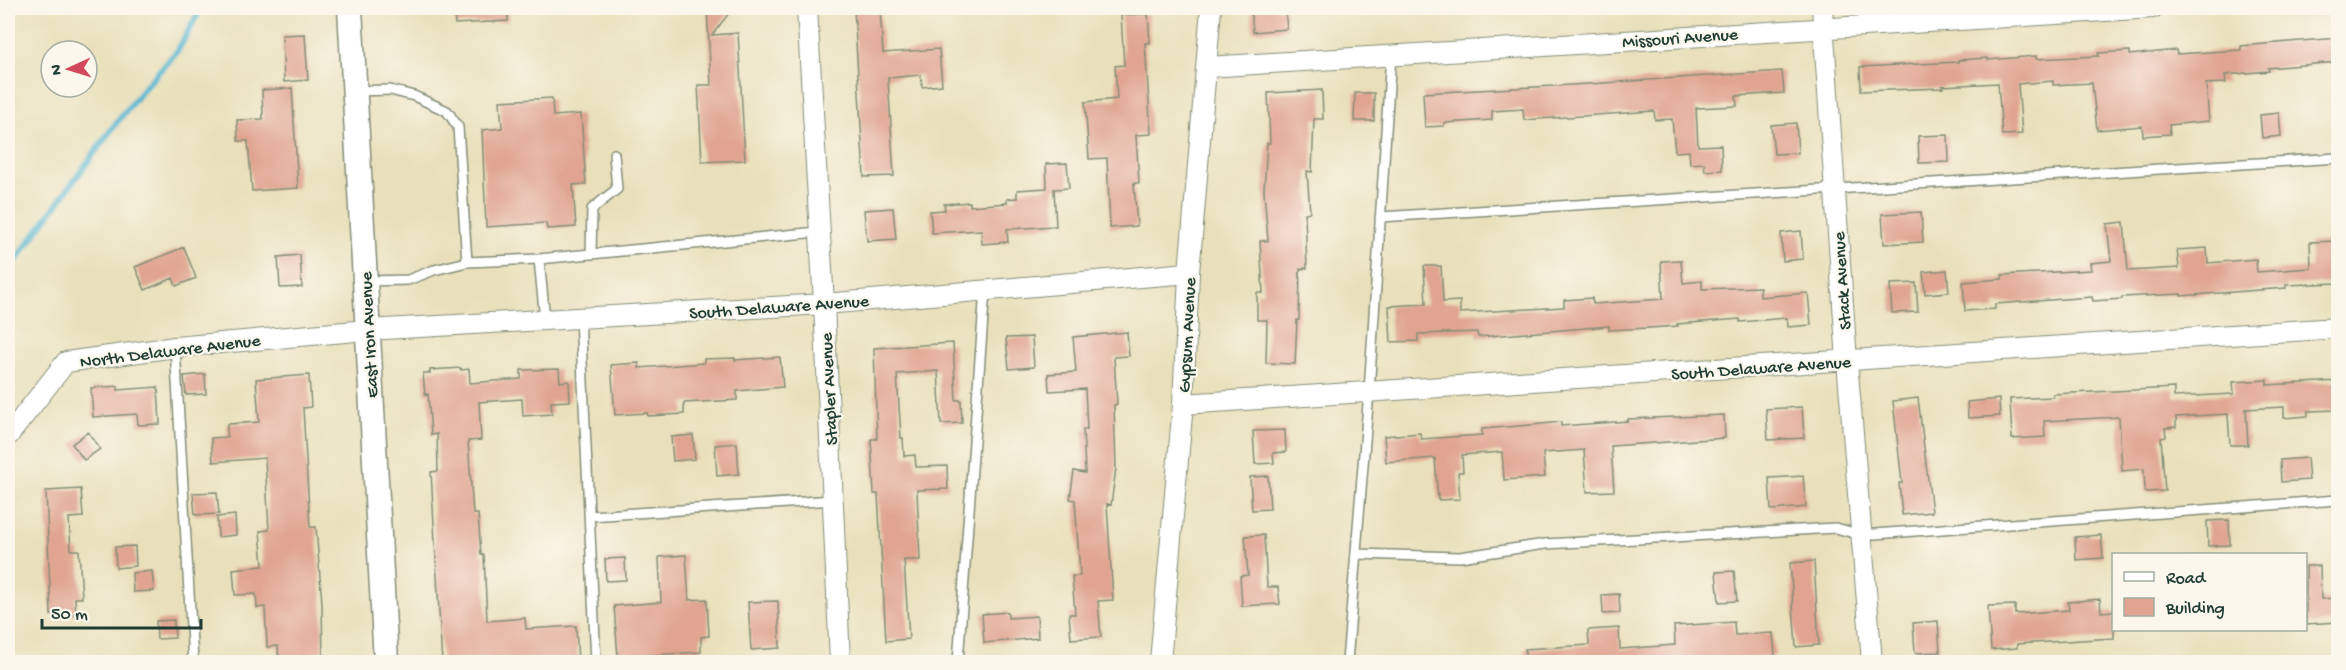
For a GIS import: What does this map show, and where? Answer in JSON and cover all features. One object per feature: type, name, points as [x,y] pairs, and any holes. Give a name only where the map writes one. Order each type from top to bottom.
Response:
[{"type":"street","name":"East Iron Avenue","points":[[350,8],[386,663]]},
{"type":"street","name":"Stapler Avenue","points":[[807,8],[824,304],[840,663]]},
{"type":"street","name":"Gypsum Avenue","points":[[1160,663],[1183,404],[1190,273],[1211,8]]},
{"type":"street","name":"Stack Avenue","points":[[1822,8],[1847,361],[1872,663]]},
{"type":"street","name":"Missouri Avenue","points":[[1207,67],[2152,8]]},
{"type":"street","name":"South Delaware Avenue","points":[[367,330],[824,304],[1190,273]]},
{"type":"street","name":"South Delaware Avenue","points":[[1183,404],[2338,328]]},
{"type":"street","name":"North Delaware Avenue","points":[[8,436],[66,362],[175,347],[367,330]]},
{"type":"lane","points":[[1347,663],[1369,392],[1391,56]]},
{"type":"lane","points":[[355,91],[390,90],[414,96],[447,111],[458,127],[467,262]]},
{"type":"lane","points":[[591,254],[592,209],[617,189],[614,154]]},
{"type":"lane","points":[[1380,217],[2338,158]]},
{"type":"lane","points":[[364,281],[408,280],[434,270],[467,262],[539,259],[819,232]]},
{"type":"lane","points":[[539,259],[545,320]]},
{"type":"lane","points":[[958,663],[985,291]]},
{"type":"lane","points":[[580,317],[596,663]]},
{"type":"lane","points":[[175,347],[193,663]]},
{"type":"lane","points":[[590,516],[833,500]]},
{"type":"lane","points":[[1356,554],[1460,557],[1545,544],[1836,528],[1861,535],[2338,500]]},
{"type":"building","points":[[454,8],[508,8],[508,21],[455,24]]},
{"type":"building","points":[[707,8],[733,8],[712,35],[738,33],[745,160],[702,162],[698,85],[711,85]]},
{"type":"building","points":[[854,8],[880,8],[883,53],[939,49],[942,85],[922,87],[921,75],[888,78],[894,176],[864,177]]},
{"type":"building","points":[[1251,8],[1285,8],[1287,29],[1253,32]]},
{"type":"building","points":[[1148,14],[1150,43],[1145,43],[1151,134],[1136,135],[1139,183],[1134,183],[1137,226],[1110,228],[1107,158],[1089,159],[1085,102],[1117,99],[1115,66],[1124,65],[1121,15]]},
{"type":"building","points":[[305,34],[308,80],[284,82],[282,35]]},
{"type":"building","points":[[2338,38],[2338,62],[2268,68],[2269,71],[2225,75],[2226,83],[2206,84],[2209,121],[2169,125],[2170,134],[2143,136],[2142,126],[2097,130],[2092,83],[2053,85],[2053,81],[2018,84],[2022,134],[2002,135],[1998,83],[1861,91],[1860,67],[1958,62],[1958,60],[1988,58],[1988,60],[2036,56],[2036,59],[2099,56],[2098,53],[2130,51],[2130,55],[2176,50],[2177,54],[2241,50],[2241,46]]},
{"type":"building","points":[[1782,71],[1784,93],[1736,96],[1737,106],[1696,108],[1698,146],[1721,145],[1722,170],[1705,171],[1704,163],[1690,164],[1689,151],[1675,152],[1672,119],[1655,120],[1654,111],[1524,120],[1523,109],[1492,111],[1492,120],[1444,123],[1444,126],[1425,127],[1423,93]]},
{"type":"building","points":[[292,88],[298,188],[252,191],[248,141],[238,141],[237,120],[263,119],[262,90]]},
{"type":"building","points":[[1322,90],[1323,119],[1314,119],[1312,172],[1307,171],[1310,212],[1305,213],[1307,268],[1300,269],[1295,364],[1266,363],[1267,320],[1257,320],[1257,293],[1263,293],[1260,241],[1268,241],[1264,191],[1267,143],[1270,143],[1268,93]]},
{"type":"building","points":[[1355,93],[1374,93],[1374,121],[1354,121]]},
{"type":"building","points":[[552,98],[553,116],[581,114],[586,184],[573,185],[576,227],[547,229],[546,223],[486,227],[482,130],[502,128],[500,101]]},
{"type":"building","points":[[2279,113],[2281,136],[2262,138],[2260,115]]},
{"type":"building","points":[[1796,123],[1798,153],[1774,154],[1771,125]]},
{"type":"building","points":[[1948,135],[1949,162],[1919,163],[1918,136]]},
{"type":"building","points":[[1067,163],[1069,188],[1054,189],[1056,226],[1007,229],[1008,242],[982,244],[981,230],[932,233],[930,211],[945,210],[944,204],[970,202],[970,206],[1007,203],[1007,199],[1017,198],[1017,190],[1047,188],[1046,164]]},
{"type":"building","points":[[893,208],[896,239],[867,241],[864,210]]},
{"type":"building","points":[[1921,212],[1923,242],[1884,244],[1882,214]]},
{"type":"building","points":[[2124,222],[2128,271],[2179,268],[2177,250],[2207,248],[2208,263],[2256,259],[2257,272],[2311,268],[2310,242],[2338,241],[2338,283],[2286,285],[2286,288],[2181,296],[2181,294],[2122,297],[2122,299],[2093,301],[2092,297],[1995,304],[1995,309],[1965,311],[1963,282],[2002,279],[2002,275],[2091,270],[2090,263],[2111,261],[2107,224]]},
{"type":"building","points":[[1801,231],[1803,259],[1783,261],[1781,233]]},
{"type":"building","points":[[184,247],[196,278],[176,286],[173,278],[145,290],[135,267]]},
{"type":"building","points":[[300,255],[302,287],[280,288],[278,257]]},
{"type":"building","points":[[1681,260],[1683,283],[1702,281],[1702,289],[1760,287],[1760,297],[1808,293],[1811,325],[1788,327],[1787,318],[1740,322],[1740,319],[1649,328],[1609,330],[1609,326],[1478,337],[1477,332],[1418,334],[1418,341],[1391,342],[1389,306],[1426,304],[1424,266],[1441,266],[1443,302],[1460,301],[1460,313],[1564,307],[1564,300],[1592,298],[1593,304],[1663,299],[1661,261]]},
{"type":"building","points":[[1947,270],[1949,292],[1925,294],[1923,272]]},
{"type":"building","points":[[1916,283],[1918,312],[1892,313],[1890,284]]},
{"type":"building","points":[[1127,332],[1129,356],[1114,357],[1117,404],[1114,405],[1116,468],[1111,505],[1107,504],[1113,600],[1098,601],[1101,637],[1071,639],[1069,614],[1075,614],[1072,576],[1080,576],[1075,500],[1070,499],[1074,471],[1085,473],[1083,429],[1087,429],[1085,389],[1049,391],[1048,374],[1076,372],[1073,337]]},
{"type":"building","points":[[1032,337],[1034,367],[1009,369],[1006,338]]},
{"type":"building","points":[[953,343],[956,400],[961,400],[962,423],[941,424],[938,371],[897,374],[904,456],[915,455],[916,467],[947,466],[948,489],[917,490],[920,560],[904,560],[909,639],[886,641],[878,494],[874,494],[871,439],[877,439],[874,348]]},
{"type":"building","points":[[780,357],[783,387],[737,391],[737,400],[684,403],[684,414],[615,415],[611,365],[639,363],[639,368],[704,363],[704,359],[735,358],[735,360]]},
{"type":"building","points":[[461,368],[461,370],[469,369],[470,383],[521,379],[521,370],[559,369],[560,382],[569,381],[570,401],[551,402],[552,414],[523,416],[522,399],[479,402],[481,440],[468,441],[473,514],[478,514],[481,555],[484,555],[487,621],[525,618],[526,629],[576,626],[578,663],[442,663],[431,472],[438,471],[437,434],[431,435],[428,394],[425,395],[423,373],[430,373],[430,370]]},
{"type":"building","points":[[205,374],[206,394],[186,395],[184,376]]},
{"type":"building","points":[[309,375],[311,407],[303,408],[310,527],[316,527],[322,603],[323,663],[279,663],[278,646],[267,647],[265,607],[257,608],[256,594],[235,595],[233,569],[263,566],[260,531],[269,530],[265,458],[213,462],[211,438],[227,437],[227,424],[259,422],[256,379]]},
{"type":"building","points":[[2267,380],[2267,385],[2338,381],[2338,410],[2308,411],[2308,416],[2284,418],[2284,407],[2246,409],[2248,445],[2230,445],[2228,414],[2176,417],[2176,427],[2165,428],[2166,437],[2161,438],[2165,491],[2145,492],[2144,469],[2122,471],[2119,417],[2044,421],[2045,437],[2012,439],[2010,399],[2053,397],[2053,394],[2174,388],[2174,397],[2234,394],[2233,382]]},
{"type":"building","points":[[118,386],[118,390],[158,387],[160,424],[138,425],[137,414],[93,417],[91,388]]},
{"type":"building","points":[[1918,398],[1932,512],[1902,515],[1899,483],[1902,483],[1893,401]]},
{"type":"building","points":[[1999,399],[2000,416],[1968,418],[1967,402]]},
{"type":"building","points":[[1802,407],[1804,438],[1768,440],[1766,409]]},
{"type":"building","points":[[1724,415],[1725,438],[1611,446],[1614,491],[1587,492],[1584,450],[1543,453],[1545,477],[1504,480],[1502,452],[1462,455],[1463,472],[1458,472],[1460,499],[1438,500],[1435,458],[1386,462],[1384,436],[1420,433],[1421,439],[1482,435],[1482,429],[1561,422],[1561,426],[1628,421],[1628,419]]},
{"type":"building","points":[[1285,430],[1286,452],[1273,453],[1274,463],[1255,464],[1253,431]]},
{"type":"building","points":[[88,432],[100,449],[84,460],[72,444]]},
{"type":"building","points":[[693,435],[695,459],[673,461],[671,437]]},
{"type":"building","points":[[737,443],[739,474],[717,476],[715,445]]},
{"type":"building","points":[[2307,458],[2309,480],[2281,482],[2280,460]]},
{"type":"building","points":[[1268,476],[1270,509],[1252,510],[1250,477]]},
{"type":"building","points":[[1803,476],[1806,507],[1771,510],[1769,478]]},
{"type":"building","points":[[81,489],[83,517],[69,518],[71,550],[79,550],[82,598],[75,598],[76,614],[51,615],[46,491]]},
{"type":"building","points":[[217,492],[219,514],[195,515],[193,493]]},
{"type":"building","points":[[235,515],[236,535],[218,537],[217,517]]},
{"type":"building","points":[[2229,520],[2230,545],[2208,546],[2207,521]]},
{"type":"building","points":[[1264,535],[1267,587],[1278,587],[1280,604],[1242,606],[1240,576],[1248,575],[1245,536]]},
{"type":"building","points":[[2101,535],[2103,558],[2076,560],[2075,537]]},
{"type":"building","points":[[135,546],[136,566],[116,568],[115,547]]},
{"type":"building","points":[[686,555],[689,600],[707,599],[709,636],[701,637],[701,652],[618,657],[614,606],[661,602],[659,557]]},
{"type":"building","points":[[625,558],[626,580],[606,581],[605,559]]},
{"type":"building","points":[[1814,561],[1819,645],[1796,647],[1790,563]]},
{"type":"building","points":[[2307,566],[2320,566],[2321,599],[2338,598],[2338,622],[2307,624]]},
{"type":"building","points":[[152,571],[154,591],[133,592],[132,573]]},
{"type":"building","points":[[1734,571],[1737,601],[1719,602],[1716,572]]},
{"type":"building","points":[[1619,594],[1620,613],[1603,614],[1602,595]]},
{"type":"building","points":[[2100,599],[2101,612],[2112,611],[2114,638],[2017,644],[2017,648],[1991,650],[1988,606],[2015,605],[2015,614],[2069,610],[2068,602]]},
{"type":"building","points":[[778,601],[780,648],[751,650],[748,602]]},
{"type":"building","points":[[1008,612],[1008,618],[1037,616],[1038,638],[984,643],[982,614]]},
{"type":"building","points":[[174,620],[175,638],[157,639],[156,621]]},
{"type":"building","points":[[1938,621],[1940,652],[1915,653],[1913,623]]},
{"type":"building","points":[[1734,622],[1735,635],[1773,633],[1775,656],[1752,657],[1752,661],[1726,663],[1722,663],[1721,659],[1664,663],[1525,663],[1525,649],[1589,645],[1588,630],[1619,628],[1620,649],[1675,645],[1674,626]]},
{"type":"waterway","points":[[8,271],[114,126],[178,50],[201,8]]}]
